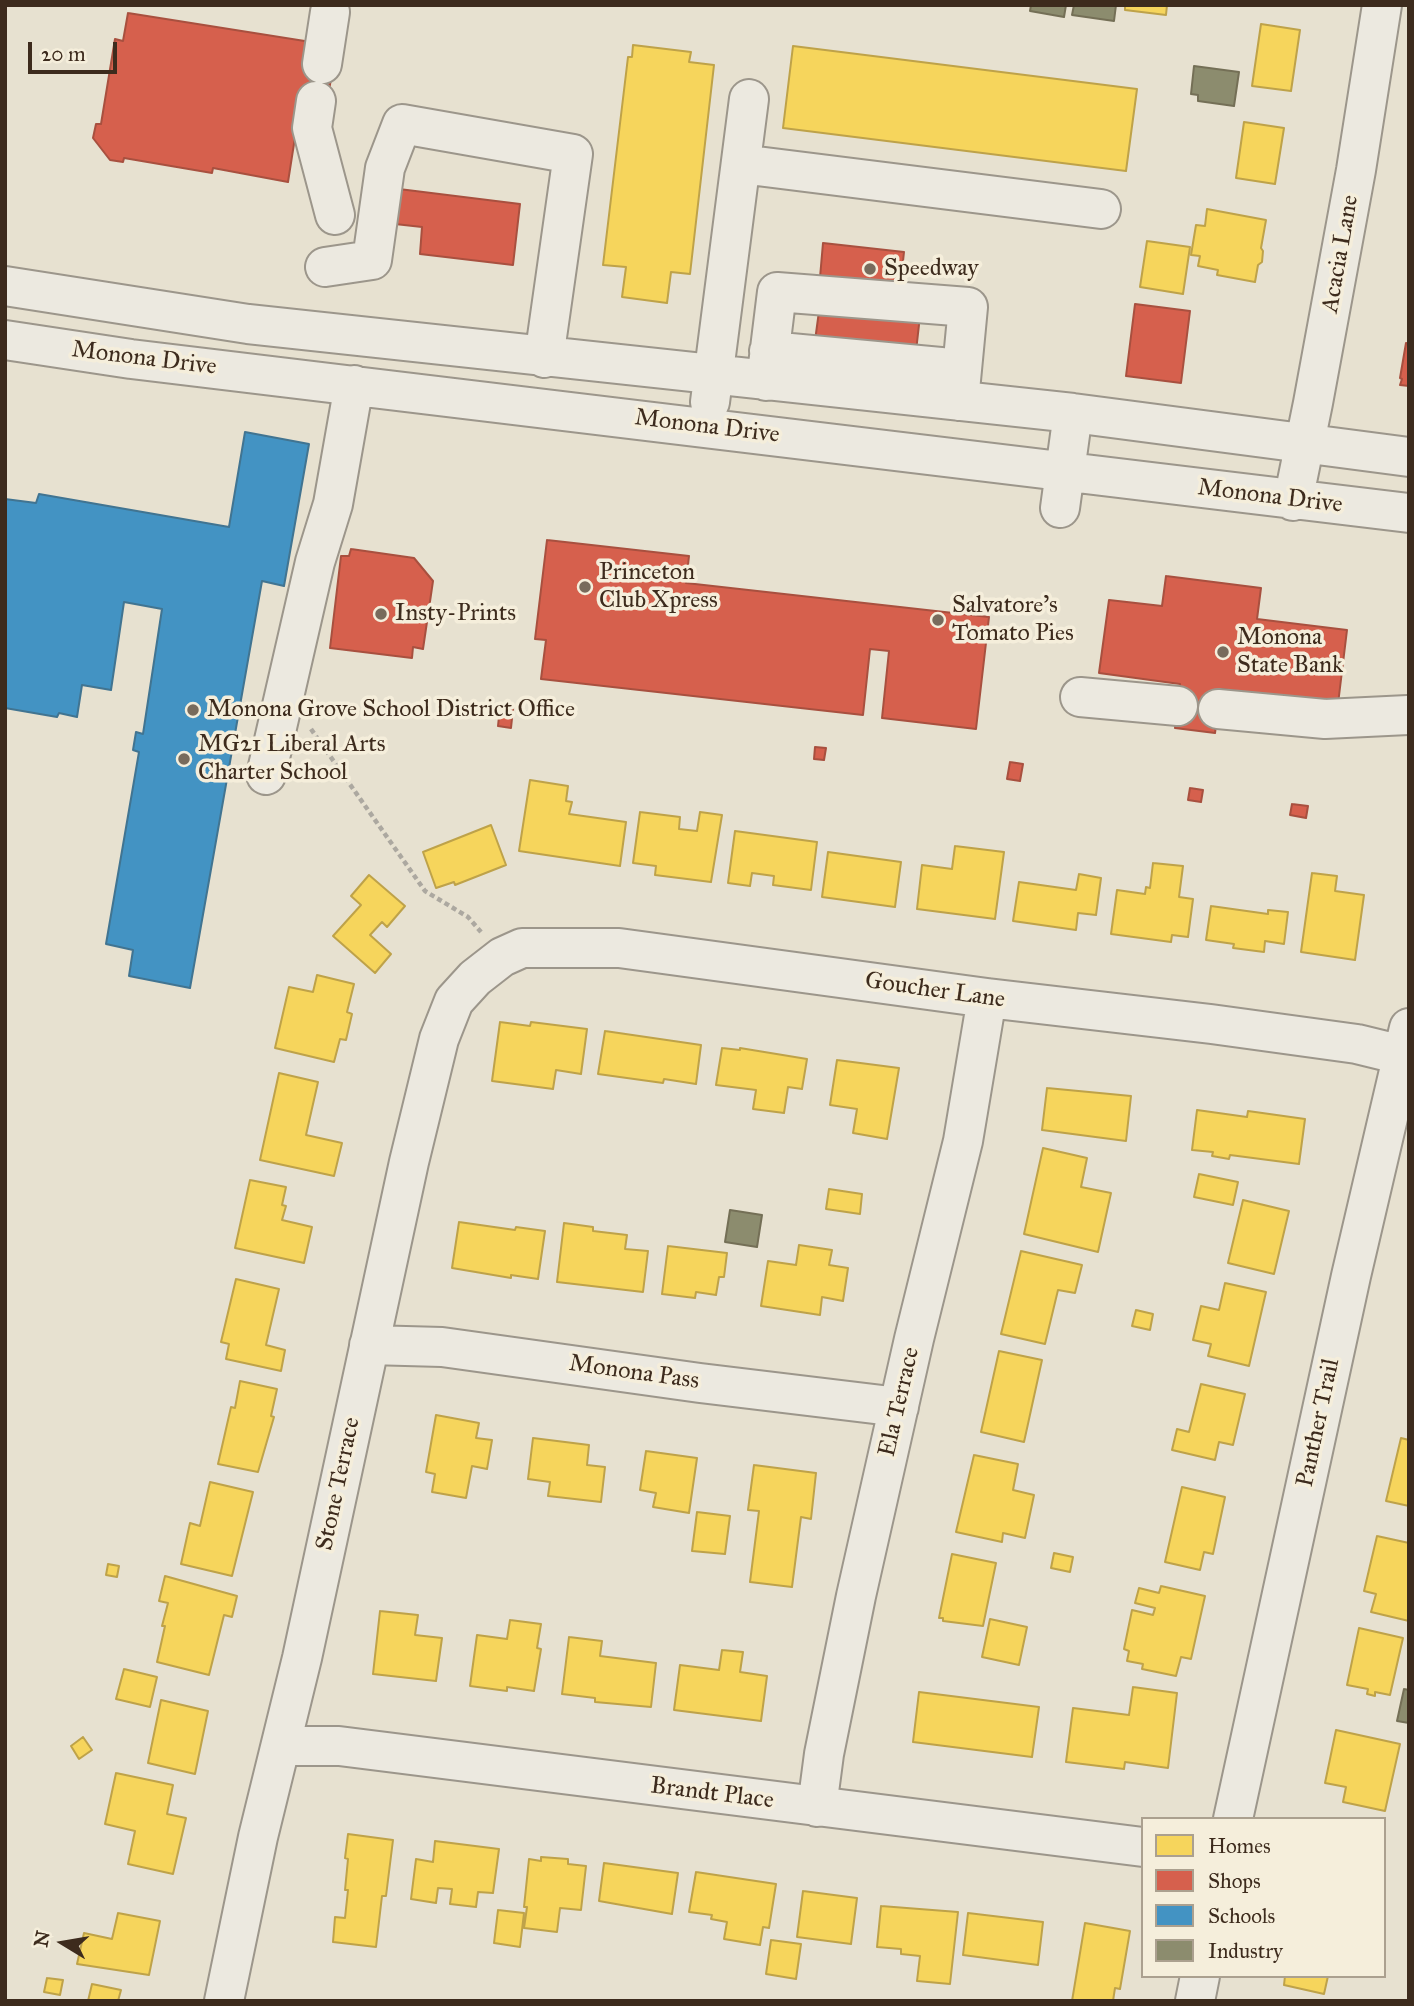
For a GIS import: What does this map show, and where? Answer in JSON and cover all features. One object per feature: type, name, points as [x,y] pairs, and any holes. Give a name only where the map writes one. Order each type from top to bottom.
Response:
[{"type":"street","name":"Acacia Lane","points":[[1293,501],[1356,170],[1382,5]]},
{"type":"street","points":[[322,64],[330,12]]},
{"type":"street","points":[[706,427],[748,99]]},
{"type":"street","points":[[316,102],[312,128],[335,215]]},
{"type":"street","points":[[325,267],[372,260],[385,168],[402,124],[573,154],[544,358]]},
{"type":"street","points":[[741,164],[1101,209]]},
{"type":"street","name":"Monona Drive","points":[[5,286],[235,322],[714,376],[767,366],[960,385],[1073,413],[1409,457]]},
{"type":"street","points":[[767,366],[777,292],[968,307],[960,385]]},
{"type":"street","name":"Monona Drive","points":[[5,340],[106,356],[706,427],[1063,490],[1293,501],[1409,513]]},
{"type":"street","points":[[266,775],[315,562],[333,504],[354,385]]},
{"type":"street","points":[[1063,490],[1073,413]]},
{"type":"street","points":[[1080,697],[1178,706]]},
{"type":"street","points":[[1218,709],[1325,719],[1408,715]]},
{"type":"street","name":"Goucher Lane","points":[[489,967],[522,948],[619,948],[987,999],[1357,1044],[1406,1041]]},
{"type":"street","name":"Stone Terrace","points":[[224,2001],[258,1837],[282,1746],[409,1162],[439,1039],[454,1001],[489,967]]},
{"type":"street","name":"Ela Terrace","points":[[817,1807],[824,1754],[856,1596],[963,1141],[987,999]]},
{"type":"street","name":"Panther Trail","points":[[1233,1817],[1351,1276],[1406,1041]]},
{"type":"street","name":"Monona Pass","points":[[369,1345],[442,1347],[700,1383],[899,1407]]},
{"type":"street","name":"Brandt Place","points":[[282,1746],[339,1746],[1141,1847]]},
{"type":"street","points":[[1195,2001],[1200,1978]]},
{"type":"path","points":[[285,692],[425,891],[468,917],[489,967]]},
{"type":"building: Homes","points":[[1125,5],[1167,5],[1166,15],[1125,10]]},
{"type":"building: Homes","points":[[1261,24],[1300,30],[1291,91],[1252,86]]},
{"type":"building: Homes","points":[[633,45],[691,52],[689,62],[714,65],[690,274],[671,272],[667,303],[622,297],[626,267],[603,265],[628,57],[632,57]]},
{"type":"building: Homes","points":[[793,46],[1137,89],[1126,171],[783,128]]},
{"type":"building: Homes","points":[[1244,122],[1284,128],[1275,184],[1236,178]]},
{"type":"building: Homes","points":[[1207,209],[1266,220],[1261,248],[1262,262],[1258,265],[1255,282],[1217,275],[1218,270],[1198,266],[1200,256],[1191,255],[1196,225],[1205,226]]},
{"type":"building: Homes","points":[[1147,241],[1190,247],[1183,294],[1140,287]]},
{"type":"building: Homes","points":[[530,780],[568,786],[566,801],[572,802],[569,814],[626,822],[620,866],[519,851]]},
{"type":"building: Homes","points":[[640,812],[680,817],[679,829],[697,831],[700,812],[722,815],[711,882],[655,875],[656,866],[633,863]]},
{"type":"building: Homes","points":[[491,825],[506,865],[455,885],[454,882],[436,888],[423,852]]},
{"type":"building: Homes","points":[[735,831],[817,842],[811,890],[773,885],[774,876],[752,873],[750,886],[728,883]]},
{"type":"building: Homes","points":[[955,846],[1004,852],[995,919],[917,909],[922,865],[952,869]]},
{"type":"building: Homes","points":[[828,852],[901,862],[895,907],[822,897]]},
{"type":"building: Homes","points":[[1153,863],[1183,866],[1179,897],[1193,899],[1188,937],[1172,935],[1171,942],[1111,934],[1117,890],[1145,894],[1146,887],[1150,888]]},
{"type":"building: Homes","points":[[1312,873],[1337,876],[1335,891],[1364,895],[1355,960],[1301,952]]},
{"type":"building: Homes","points":[[1079,874],[1101,878],[1096,915],[1078,913],[1076,930],[1013,921],[1019,882],[1076,890]]},
{"type":"building: Homes","points":[[369,875],[405,906],[387,927],[382,922],[370,935],[391,954],[375,973],[333,936],[361,905],[351,896]]},
{"type":"building: Homes","points":[[1211,906],[1268,914],[1268,910],[1288,912],[1284,944],[1265,941],[1264,952],[1233,948],[1234,944],[1206,940]]},
{"type":"building: Homes","points":[[317,975],[354,984],[347,1012],[352,1014],[346,1040],[340,1039],[334,1062],[275,1048],[289,987],[313,992]]},
{"type":"building: Homes","points":[[500,1022],[530,1026],[531,1022],[587,1029],[581,1074],[556,1070],[553,1089],[492,1081]]},
{"type":"building: Homes","points":[[605,1031],[701,1045],[696,1084],[664,1079],[663,1083],[598,1074]]},
{"type":"building: Homes","points":[[722,1048],[740,1048],[807,1059],[802,1089],[788,1087],[784,1113],[753,1109],[756,1090],[716,1085]]},
{"type":"building: Homes","points":[[837,1060],[899,1068],[887,1139],[853,1133],[857,1109],[830,1105]]},
{"type":"building: Homes","points":[[279,1073],[318,1082],[306,1135],[342,1143],[334,1176],[260,1160]]},
{"type":"building: Homes","points":[[1047,1088],[1131,1096],[1126,1141],[1042,1130]]},
{"type":"building: Homes","points":[[1197,1110],[1247,1117],[1248,1111],[1305,1119],[1299,1164],[1230,1155],[1229,1159],[1212,1156],[1213,1152],[1192,1150]]},
{"type":"building: Homes","points":[[1043,1148],[1087,1158],[1081,1187],[1111,1193],[1098,1252],[1024,1234]]},
{"type":"building: Homes","points":[[1199,1174],[1238,1182],[1233,1205],[1194,1197]]},
{"type":"building: Homes","points":[[250,1180],[286,1187],[282,1205],[286,1206],[282,1220],[312,1227],[304,1263],[235,1248]]},
{"type":"building: Homes","points":[[829,1189],[862,1194],[860,1214],[826,1209]]},
{"type":"building: Homes","points":[[1243,1200],[1289,1211],[1274,1274],[1228,1263]]},
{"type":"building: Homes","points":[[459,1222],[515,1230],[516,1227],[545,1231],[538,1279],[511,1275],[511,1278],[452,1268]]},
{"type":"building: Homes","points":[[564,1223],[593,1227],[593,1231],[627,1235],[625,1249],[648,1251],[643,1292],[557,1282]]},
{"type":"building: Homes","points":[[799,1245],[832,1250],[829,1265],[848,1268],[843,1301],[822,1297],[820,1315],[761,1306],[768,1261],[796,1265]]},
{"type":"building: Homes","points":[[668,1246],[727,1253],[724,1277],[719,1277],[716,1295],[696,1292],[695,1298],[662,1294]]},
{"type":"building: Homes","points":[[1021,1251],[1082,1265],[1075,1293],[1058,1290],[1045,1344],[1001,1334]]},
{"type":"building: Homes","points":[[236,1279],[279,1289],[266,1345],[285,1350],[281,1371],[226,1359],[229,1344],[221,1342]]},
{"type":"building: Homes","points":[[1225,1283],[1266,1292],[1249,1366],[1208,1356],[1211,1344],[1193,1340],[1201,1306],[1219,1310]]},
{"type":"building: Homes","points":[[1136,1310],[1153,1314],[1150,1330],[1132,1326]]},
{"type":"building: Homes","points":[[999,1351],[1042,1360],[1024,1442],[981,1432]]},
{"type":"building: Homes","points":[[240,1381],[277,1389],[271,1416],[274,1417],[258,1472],[218,1464]]},
{"type":"building: Homes","points":[[1201,1384],[1245,1394],[1233,1445],[1219,1442],[1215,1460],[1172,1450],[1177,1429],[1189,1432]]},
{"type":"building: Homes","points":[[436,1415],[479,1423],[476,1438],[492,1440],[487,1469],[472,1466],[466,1498],[432,1492],[435,1474],[426,1472]]},
{"type":"building: Homes","points":[[533,1438],[589,1445],[587,1465],[605,1467],[601,1502],[548,1496],[550,1482],[528,1479]]},
{"type":"building: Homes","points":[[1401,1438],[1409,1440],[1409,1506],[1386,1501]]},
{"type":"building: Homes","points":[[646,1451],[697,1458],[689,1513],[653,1507],[656,1493],[640,1490]]},
{"type":"building: Homes","points":[[974,1455],[1018,1464],[1013,1490],[1034,1495],[1025,1538],[1003,1533],[1002,1542],[956,1532]]},
{"type":"building: Homes","points":[[754,1465],[816,1473],[811,1519],[801,1517],[792,1587],[750,1582],[759,1511],[748,1510]]},
{"type":"building: Homes","points":[[210,1482],[253,1492],[232,1576],[181,1564],[190,1523],[200,1526]]},
{"type":"building: Homes","points":[[1182,1487],[1225,1497],[1213,1554],[1204,1552],[1200,1570],[1165,1562]]},
{"type":"building: Homes","points":[[697,1512],[730,1516],[725,1554],[692,1551]]},
{"type":"building: Homes","points":[[1377,1536],[1409,1543],[1409,1621],[1371,1612],[1376,1594],[1364,1591]]},
{"type":"building: Homes","points":[[1054,1553],[1073,1557],[1070,1572],[1051,1568]]},
{"type":"building: Homes","points":[[952,1554],[996,1563],[983,1626],[943,1621],[943,1618],[939,1618]]},
{"type":"building: Homes","points":[[108,1564],[119,1566],[117,1577],[106,1575]]},
{"type":"building: Homes","points":[[165,1576],[237,1596],[232,1617],[224,1615],[209,1675],[157,1662],[168,1603],[159,1601]]},
{"type":"building: Homes","points":[[1161,1586],[1205,1596],[1191,1659],[1181,1657],[1176,1676],[1142,1669],[1143,1664],[1127,1661],[1129,1651],[1124,1649],[1132,1610],[1153,1615],[1155,1608],[1135,1603],[1139,1588],[1159,1593]]},
{"type":"building: Homes","points":[[380,1611],[418,1615],[415,1635],[442,1638],[436,1681],[373,1674]]},
{"type":"building: Homes","points":[[990,1619],[1027,1627],[1019,1665],[982,1657]]},
{"type":"building: Homes","points":[[510,1620],[541,1624],[537,1648],[541,1649],[534,1691],[507,1687],[507,1691],[470,1686],[477,1635],[507,1639]]},
{"type":"building: Homes","points":[[1359,1628],[1403,1638],[1390,1695],[1375,1692],[1375,1696],[1367,1694],[1368,1689],[1347,1685]]},
{"type":"building: Homes","points":[[569,1637],[602,1641],[600,1656],[656,1663],[651,1707],[595,1702],[595,1698],[562,1694]]},
{"type":"building: Homes","points":[[722,1650],[743,1652],[740,1672],[767,1676],[761,1721],[674,1710],[680,1665],[719,1670]]},
{"type":"building: Homes","points":[[124,1669],[157,1677],[150,1707],[116,1699]]},
{"type":"building: Homes","points":[[1133,1687],[1177,1693],[1168,1768],[1125,1762],[1124,1769],[1066,1762],[1073,1708],[1129,1715]]},
{"type":"building: Homes","points":[[919,1692],[1039,1707],[1032,1757],[913,1742]]},
{"type":"building: Homes","points":[[161,1700],[208,1711],[195,1774],[148,1763]]},
{"type":"building: Homes","points":[[1336,1730],[1400,1744],[1385,1811],[1343,1802],[1346,1787],[1325,1783]]},
{"type":"building: Homes","points":[[83,1737],[92,1750],[79,1759],[71,1746]]},
{"type":"building: Homes","points":[[116,1773],[173,1785],[167,1814],[186,1818],[173,1874],[128,1864],[135,1831],[105,1824]]},
{"type":"building: Homes","points":[[348,1834],[393,1840],[376,1947],[333,1942],[335,1917],[345,1918],[348,1859],[345,1858]]},
{"type":"building: Homes","points":[[435,1841],[499,1849],[493,1893],[478,1892],[476,1907],[450,1904],[452,1889],[438,1888],[436,1903],[411,1899],[416,1859],[433,1862]]},
{"type":"building: Homes","points":[[541,1857],[568,1859],[568,1864],[586,1866],[581,1910],[560,1908],[557,1932],[524,1928],[529,1859],[541,1861]]},
{"type":"building: Homes","points":[[604,1863],[678,1873],[672,1914],[599,1901]]},
{"type":"building: Homes","points":[[696,1872],[776,1884],[769,1928],[763,1927],[760,1945],[724,1939],[727,1922],[711,1919],[712,1915],[689,1912]]},
{"type":"building: Homes","points":[[803,1891],[857,1898],[851,1944],[797,1937]]},
{"type":"building: Homes","points":[[881,1906],[958,1912],[950,1984],[917,1981],[920,1956],[901,1954],[901,1949],[877,1947]]},
{"type":"building: Homes","points":[[498,1910],[524,1913],[520,1947],[494,1943]]},
{"type":"building: Homes","points":[[118,1913],[160,1921],[149,1975],[77,1964],[84,1933],[112,1939]]},
{"type":"building: Homes","points":[[968,1913],[1043,1922],[1038,1965],[963,1955]]},
{"type":"building: Homes","points":[[1085,1923],[1130,1931],[1120,1989],[1115,1988],[1113,2001],[1072,2001]]},
{"type":"building: Homes","points":[[771,1940],[801,1944],[796,1979],[766,1974]]},
{"type":"building: Homes","points":[[47,1978],[63,1980],[60,1995],[44,1992]]},
{"type":"building: Homes","points":[[1285,1978],[1328,1978],[1324,1994],[1284,1985]]},
{"type":"building: Homes","points":[[92,1984],[121,1990],[118,2001],[88,2001]]},
{"type":"building: Shops","points":[[128,13],[311,42],[333,66],[327,103],[301,99],[288,182],[213,168],[212,173],[124,158],[123,162],[110,160],[93,138],[96,124],[101,124],[115,39],[123,41]]},
{"type":"building: Shops","points":[[399,189],[520,204],[513,265],[420,254],[422,227],[395,224]]},
{"type":"building: Shops","points":[[823,243],[904,252],[899,298],[819,289]]},
{"type":"building: Shops","points":[[820,304],[920,316],[915,360],[814,348]]},
{"type":"building: Shops","points":[[1135,304],[1190,311],[1181,383],[1126,376]]},
{"type":"building: Shops","points":[[1406,343],[1409,344],[1409,386],[1400,385]]},
{"type":"building: Shops","points":[[547,540],[689,556],[686,583],[989,617],[976,729],[882,718],[889,651],[870,649],[863,715],[541,679],[546,640],[535,639]]},
{"type":"building: Shops","name":"Insty-Prints","points":[[351,549],[414,558],[433,581],[423,649],[413,647],[412,658],[330,648],[341,556],[349,556]]},
{"type":"building: Shops","name":"Monona State Bank","points":[[1166,576],[1261,588],[1257,619],[1347,630],[1338,704],[1221,689],[1215,733],[1175,728],[1180,684],[1099,673],[1109,600],[1162,606]]},
{"type":"building: Shops","points":[[500,707],[513,709],[511,728],[498,726]]},
{"type":"building: Shops","points":[[815,747],[826,748],[824,760],[814,759]]},
{"type":"building: Shops","points":[[1010,762],[1023,764],[1020,781],[1007,779]]},
{"type":"building: Shops","points":[[1190,788],[1203,790],[1201,802],[1188,800]]},
{"type":"building: Shops","points":[[1292,804],[1308,806],[1306,818],[1290,815]]},
{"type":"building: Schools","name":"Monona Grove School District Office","points":[[245,432],[309,444],[284,586],[262,581],[190,988],[129,976],[133,950],[106,944],[139,752],[133,750],[136,732],[143,734],[162,609],[124,602],[111,690],[82,685],[77,717],[59,713],[57,717],[5,708],[5,499],[36,503],[39,494],[229,527]]},
{"type":"building: Industry","points":[[1031,5],[1066,5],[1064,17],[1030,11]]},
{"type":"building: Industry","points":[[1074,5],[1116,5],[1114,21],[1072,15]]},
{"type":"building: Industry","points":[[1194,66],[1239,72],[1234,106],[1198,101],[1198,95],[1191,94]]},
{"type":"building: Industry","points":[[730,1210],[762,1215],[757,1247],[725,1242]]},
{"type":"building: Industry","points":[[1404,1689],[1409,1690],[1409,1723],[1397,1721]]},
{"type":"place","name":"Speedway","points":[[870,269]]},
{"type":"place","name":"Princeton Club Xpress","points":[[585,587]]},
{"type":"place","name":"Insty-Prints","points":[[381,614]]},
{"type":"place","name":"Salvatore's Tomato Pies","points":[[938,620]]},
{"type":"place","name":"Monona State Bank","points":[[1223,652]]},
{"type":"place","name":"Monona Grove School District Office","points":[[193,710]]},
{"type":"place","name":"MG21 Liberal Arts Charter School","points":[[184,759]]}]
